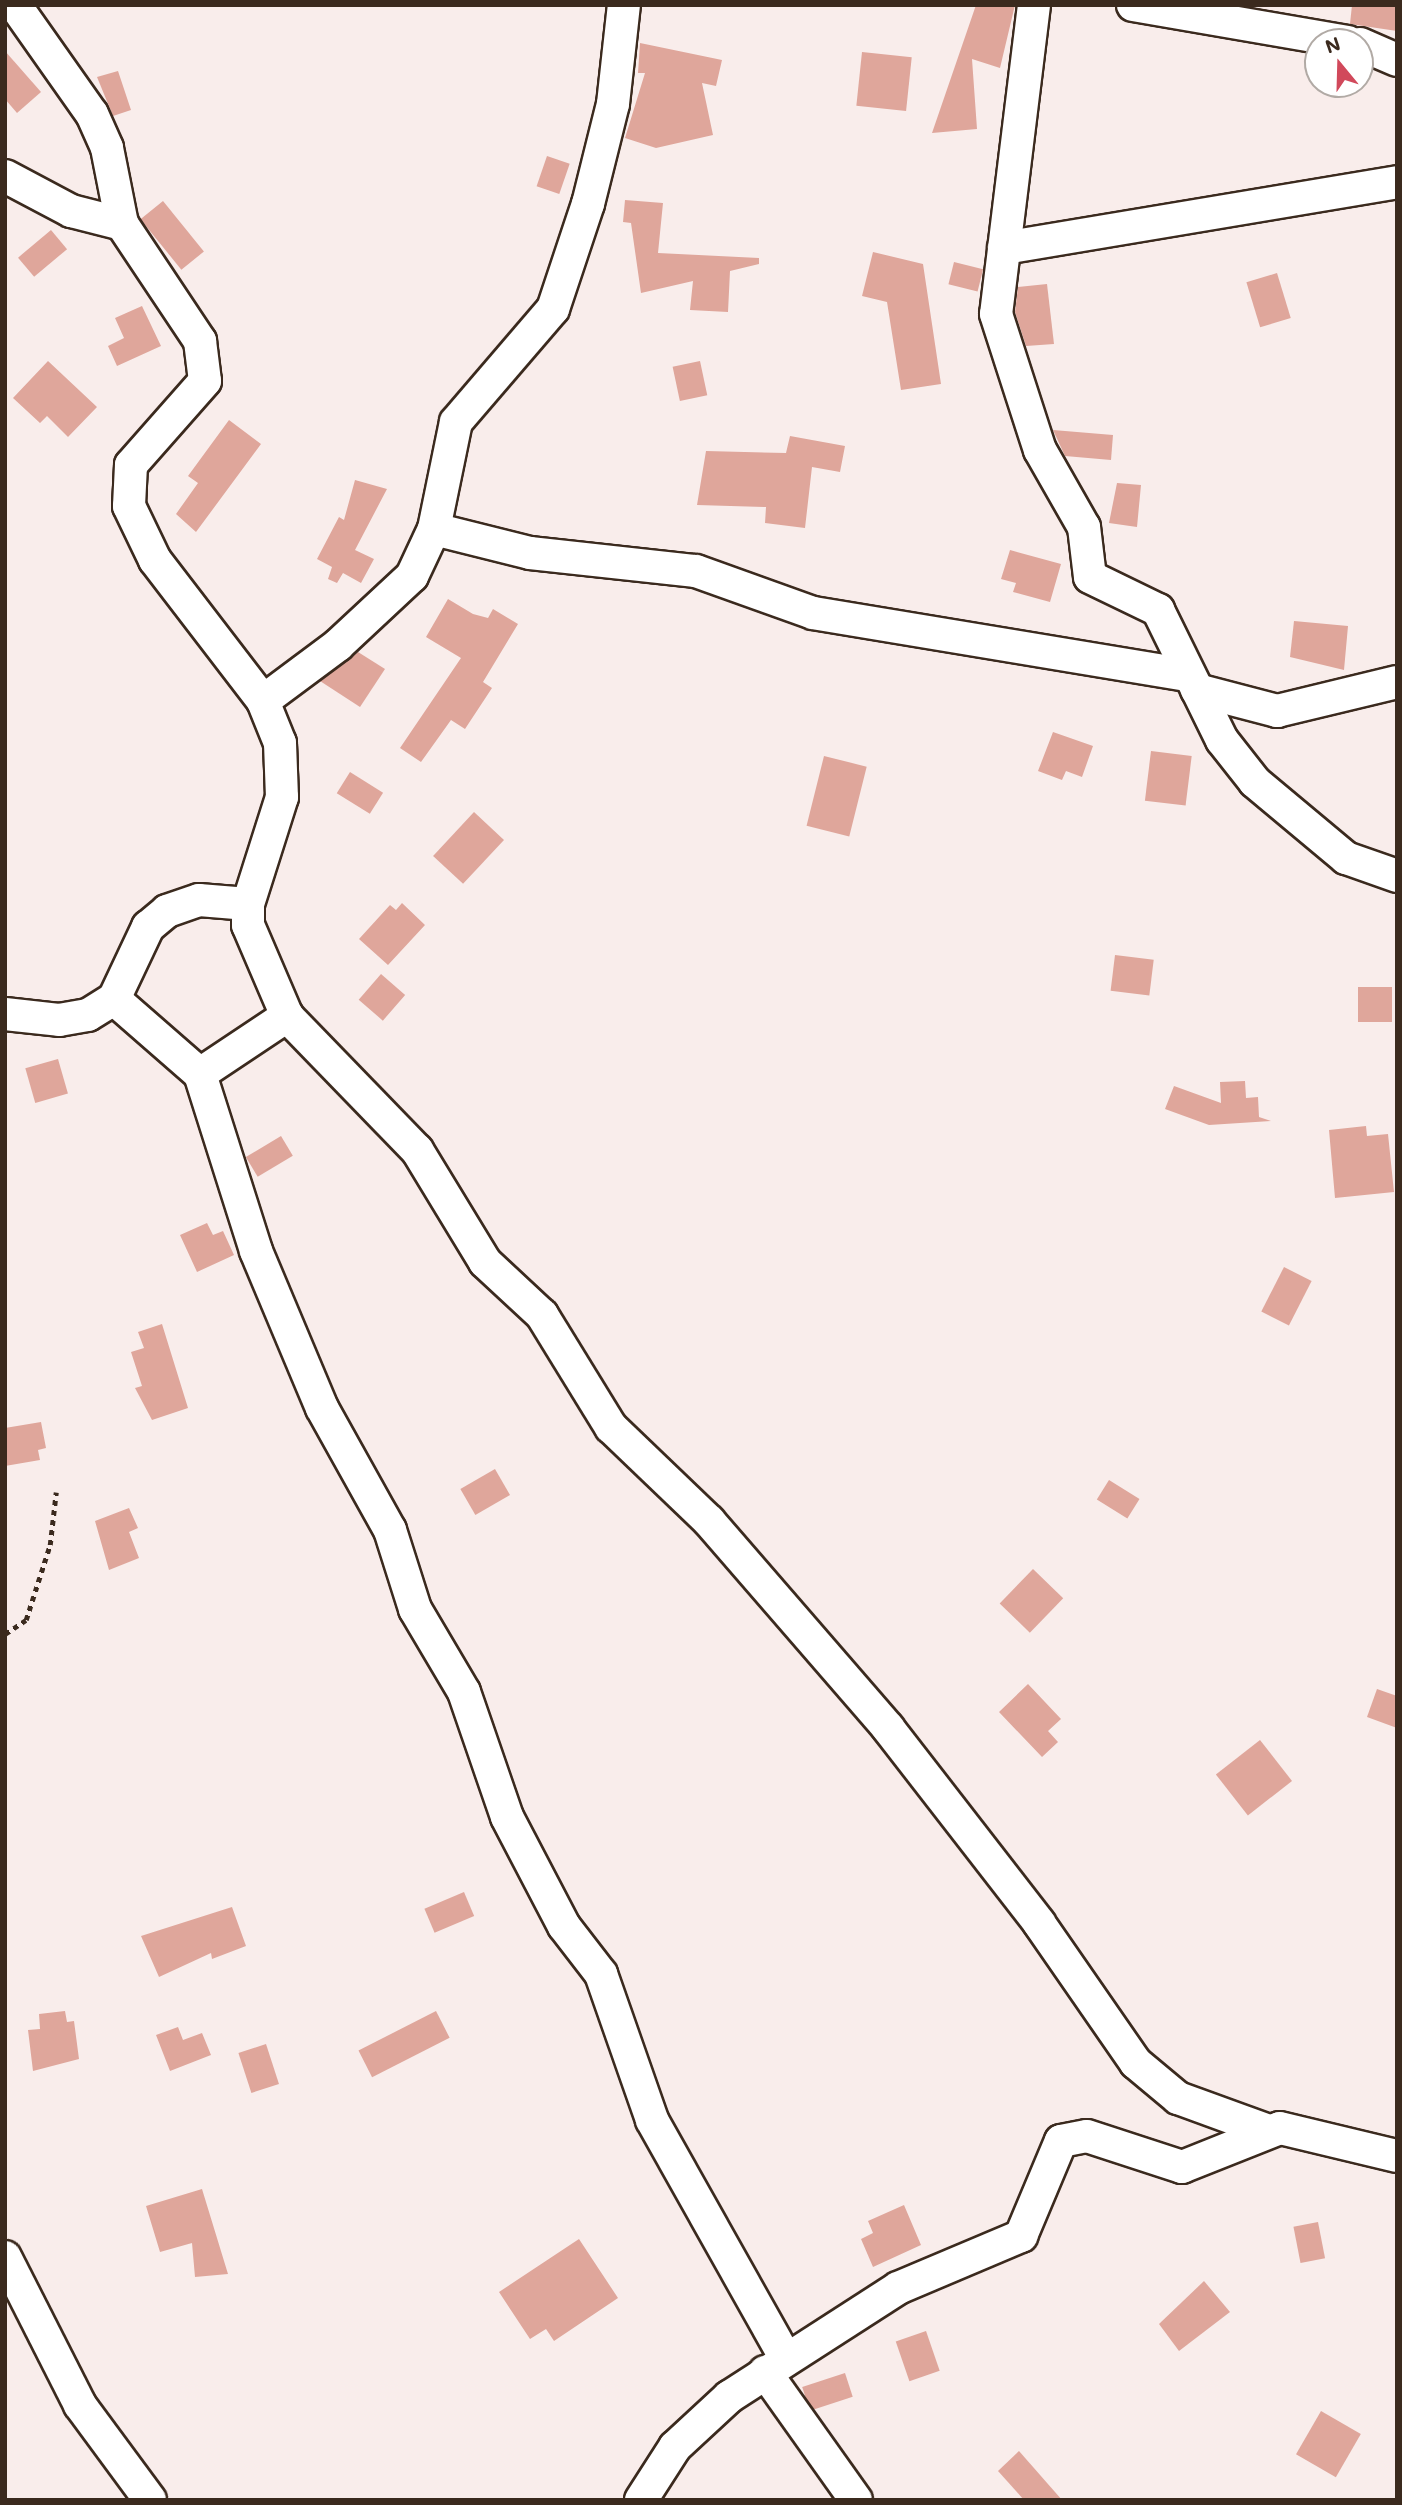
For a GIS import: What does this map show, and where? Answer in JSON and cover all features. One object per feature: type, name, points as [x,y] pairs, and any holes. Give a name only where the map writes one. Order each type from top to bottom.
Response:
[{"type":"street","points":[[15,5],[96,123],[122,224],[188,319],[206,365],[195,399],[131,465],[129,506],[155,560],[263,701],[280,743],[284,774],[248,904],[253,942],[287,1016],[417,1150],[485,1262],[542,1315],[611,1427],[709,1521],[888,1728],[1039,1923],[1136,2063],[1178,2098],[1266,2130]]},
{"type":"street","points":[[263,701],[399,592],[434,529],[450,438],[463,408],[560,295],[612,104],[624,5]]},
{"type":"street","points":[[1034,5],[1004,248],[998,327],[1040,450],[1084,527],[1090,577],[1158,610],[1222,740],[1255,782],[1346,858],[1397,876]]},
{"type":"street","points":[[1133,5],[1260,16],[1304,29]]},
{"type":"street","points":[[1374,50],[1397,60]]},
{"type":"street","points":[[5,176],[71,211],[122,224]]},
{"type":"street","points":[[1004,248],[1397,181]]},
{"type":"street","points":[[434,529],[530,553],[696,571],[813,613],[1193,682],[1278,711],[1397,682]]},
{"type":"street","points":[[5,1014],[59,1020],[88,1015],[114,999],[148,927],[167,911],[199,900],[248,904]]},
{"type":"street","points":[[114,999],[200,1074],[256,1251],[322,1408],[390,1530],[415,1609],[460,1682],[507,1817],[564,1926],[601,1974],[652,2120],[775,2366],[856,2500]]},
{"type":"street","points":[[200,1074],[287,1016]]},
{"type":"street","points":[[641,2500],[694,2425],[775,2366],[898,2288],[1021,2236],[1061,2141],[1087,2136],[1182,2167],[1266,2130],[1296,2129],[1397,2156]]},
{"type":"street","points":[[5,2258],[80,2405],[150,2500]]},
{"type":"path","points":[[5,1634],[26,1620],[50,1545],[57,1492]]},
{"type":"building","points":[[976,5],[1015,5],[1000,68],[972,59],[977,129],[932,133]]},
{"type":"building","points":[[1352,5],[1397,5],[1397,31],[1350,24]]},
{"type":"building","points":[[640,43],[722,60],[716,86],[702,83],[713,135],[656,148],[625,138],[645,73],[638,73]]},
{"type":"building","points":[[5,51],[41,92],[17,113],[5,99]]},
{"type":"building","points":[[862,52],[912,57],[906,111],[856,106]]},
{"type":"building","points":[[118,71],[131,110],[113,116],[97,77]]},
{"type":"building","points":[[547,156],[570,164],[559,194],[537,186]]},
{"type":"building","points":[[625,200],[663,203],[658,253],[759,258],[759,264],[730,271],[728,312],[690,310],[693,281],[641,293],[631,223],[623,222]]},
{"type":"building","points":[[163,201],[204,252],[181,270],[140,219]]},
{"type":"building","points":[[51,230],[67,249],[34,277],[18,258]]},
{"type":"building","points":[[873,252],[923,264],[941,384],[901,390],[887,302],[862,296]]},
{"type":"building","points":[[954,262],[983,269],[978,292],[948,284]]},
{"type":"building","points":[[1277,273],[1291,318],[1260,327],[1246,282]]},
{"type":"building","points":[[1047,284],[1054,344],[1026,346],[1015,312],[1018,287]]},
{"type":"building","points":[[142,306],[161,346],[117,366],[108,346],[124,338],[115,318]]},
{"type":"building","points":[[48,361],[97,407],[68,437],[47,416],[40,423],[13,398]]},
{"type":"building","points":[[700,361],[707,395],[680,401],[673,367]]},
{"type":"building","points":[[229,420],[261,444],[196,532],[176,514],[198,483],[188,476]]},
{"type":"building","points":[[1053,430],[1113,435],[1111,460],[1065,456]]},
{"type":"building","points":[[790,436],[845,446],[840,472],[812,467],[805,528],[765,523],[766,507],[697,505],[706,451],[786,453]]},
{"type":"building","points":[[355,480],[387,489],[355,550],[374,559],[361,583],[343,573],[337,583],[328,579],[332,567],[317,559],[339,517],[344,520]]},
{"type":"building","points":[[1117,483],[1141,485],[1137,527],[1109,523]]},
{"type":"building","points":[[1010,550],[1061,564],[1050,602],[1013,592],[1016,583],[1001,579]]},
{"type":"building","points":[[448,599],[473,614],[488,618],[493,609],[518,624],[483,682],[492,688],[465,729],[451,720],[421,762],[400,748],[461,658],[426,637]]},
{"type":"building","points":[[1294,621],[1348,626],[1344,670],[1290,657]]},
{"type":"building","points":[[358,652],[385,669],[360,707],[320,681]]},
{"type":"building","points":[[1053,732],[1093,746],[1082,777],[1066,771],[1062,780],[1038,771]]},
{"type":"building","points":[[1151,751],[1192,756],[1186,806],[1145,801]]},
{"type":"building","points":[[824,756],[867,767],[849,837],[807,826]]},
{"type":"building","points":[[350,772],[383,793],[370,814],[337,793]]},
{"type":"building","points":[[474,812],[504,840],[463,884],[433,856]]},
{"type":"building","points":[[402,903],[425,925],[388,965],[359,939],[390,905],[396,910]]},
{"type":"building","points":[[1115,955],[1154,960],[1149,995],[1111,991]]},
{"type":"building","points":[[381,974],[405,995],[383,1021],[359,1000]]},
{"type":"building","points":[[1358,987],[1392,987],[1392,1022],[1358,1022]]},
{"type":"building","points":[[58,1059],[68,1094],[35,1103],[25,1068]]},
{"type":"building","points":[[1245,1081],[1246,1098],[1258,1097],[1259,1117],[1271,1121],[1209,1125],[1165,1109],[1174,1086],[1221,1103],[1220,1082]]},
{"type":"building","points":[[1366,1126],[1367,1136],[1388,1134],[1394,1192],[1335,1198],[1329,1130]]},
{"type":"building","points":[[281,1136],[293,1156],[258,1177],[246,1157]]},
{"type":"building","points":[[207,1223],[213,1235],[223,1231],[234,1255],[197,1272],[180,1235]]},
{"type":"building","points":[[1284,1267],[1312,1281],[1289,1326],[1261,1312]]},
{"type":"building","points":[[162,1324],[188,1408],[152,1420],[135,1388],[142,1386],[131,1352],[144,1348],[138,1332]]},
{"type":"building","points":[[41,1422],[46,1448],[38,1450],[40,1460],[5,1466],[5,1428]]},
{"type":"building","points":[[495,1469],[510,1495],[475,1515],[460,1489]]},
{"type":"building","points":[[1109,1480],[1140,1499],[1127,1519],[1097,1500]]},
{"type":"building","points":[[129,1508],[138,1528],[129,1532],[139,1558],[109,1570],[95,1521]]},
{"type":"building","points":[[1033,1569],[1063,1598],[1030,1633],[1000,1604]]},
{"type":"building","points":[[1028,1684],[1061,1719],[1048,1731],[1058,1742],[1042,1757],[999,1712]]},
{"type":"building","points":[[1377,1689],[1397,1696],[1397,1728],[1367,1717]]},
{"type":"building","points":[[1260,1740],[1292,1781],[1248,1815],[1216,1774]]},
{"type":"building","points":[[464,1892],[474,1916],[435,1933],[424,1909]]},
{"type":"building","points":[[232,1907],[246,1946],[212,1959],[211,1953],[159,1977],[141,1936]]},
{"type":"building","points":[[65,2011],[67,2022],[74,2021],[79,2059],[33,2071],[28,2030],[40,2029],[39,2014]]},
{"type":"building","points":[[436,2011],[450,2038],[372,2077],[358,2050]]},
{"type":"building","points":[[178,2027],[183,2040],[202,2033],[211,2055],[170,2071],[156,2035]]},
{"type":"building","points":[[266,2044],[279,2084],[251,2093],[238,2053]]},
{"type":"building","points":[[202,2189],[228,2274],[195,2277],[192,2243],[160,2252],[146,2206]]},
{"type":"building","points":[[904,2205],[921,2245],[873,2267],[861,2239],[873,2233],[868,2221]]},
{"type":"building","points":[[1318,2222],[1325,2258],[1301,2263],[1293,2227]]},
{"type":"building","points":[[579,2239],[618,2298],[554,2341],[546,2329],[530,2339],[499,2292]]},
{"type":"building","points":[[1204,2281],[1230,2312],[1179,2351],[1159,2324]]},
{"type":"building","points":[[926,2331],[940,2371],[909,2381],[896,2341]]},
{"type":"building","points":[[845,2373],[853,2397],[810,2411],[802,2387]]},
{"type":"building","points":[[1321,2411],[1361,2434],[1336,2477],[1296,2454]]},
{"type":"building","points":[[1019,2451],[1062,2500],[1024,2500],[998,2471]]}]
